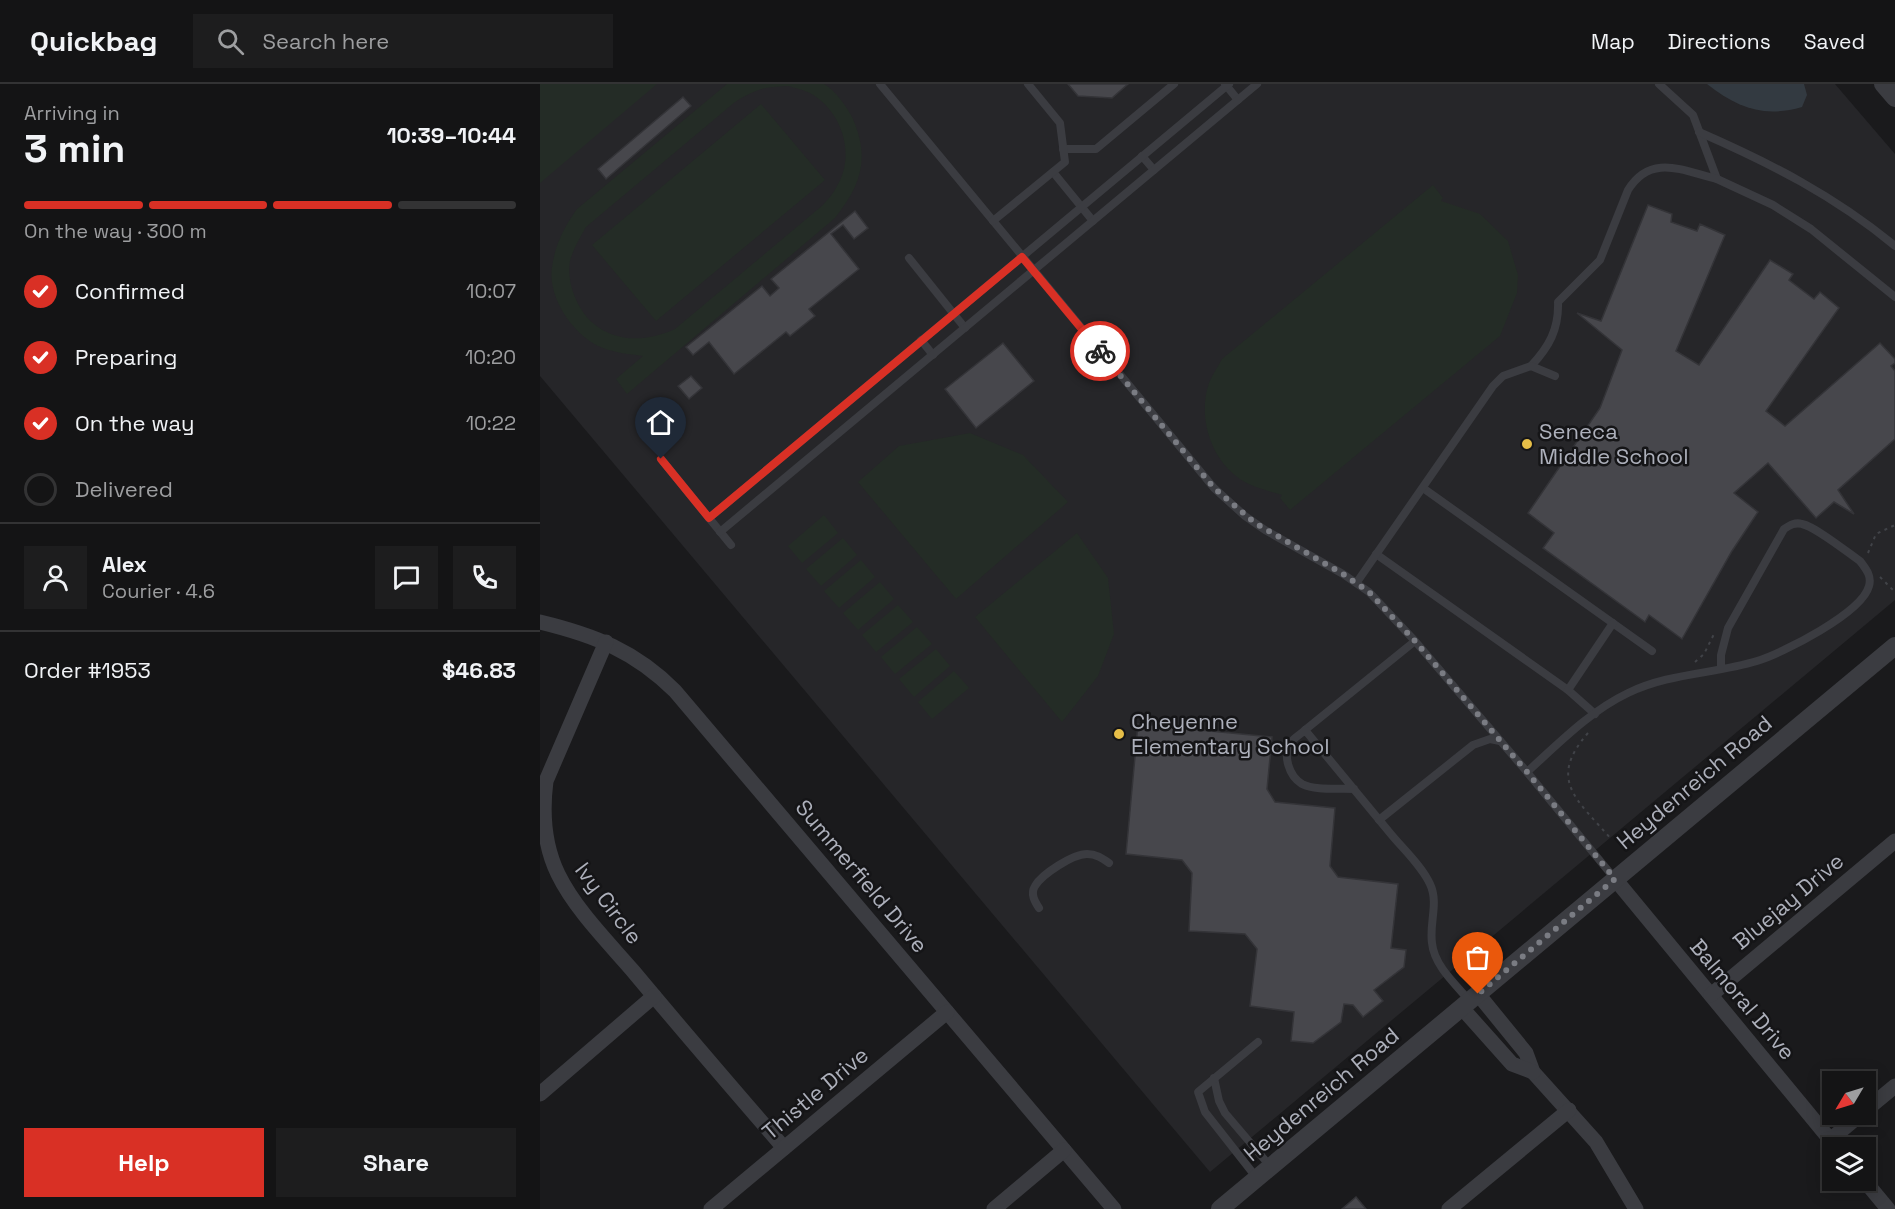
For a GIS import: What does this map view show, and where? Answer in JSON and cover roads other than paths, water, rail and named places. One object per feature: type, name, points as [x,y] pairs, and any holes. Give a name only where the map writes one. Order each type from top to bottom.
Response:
[{"type":"street","points":[[1883,84],[1895,98]]},
{"type":"street","name":"Summerfield Drive","points":[[540,622],[606,642],[633,655],[647,665],[686,703],[1114,1209]]},
{"type":"street","name":"Ivy Circle","points":[[606,642],[546,781],[543,802],[544,827],[557,872],[566,890],[784,1148]]},
{"type":"street","name":"Heydenreich Road","points":[[1220,1209],[1895,646]]},
{"type":"street","name":"Bluejay Drive","points":[[1711,995],[1895,841]]},
{"type":"street","name":"Balmoral Drive","points":[[1615,879],[1828,1137]]},
{"type":"street","points":[[540,1094],[654,996]]},
{"type":"street","points":[[1470,1001],[1526,1053],[1533,1072],[1569,1110],[1606,1156],[1636,1209]]},
{"type":"street","name":"Thistle Drive","points":[[711,1209],[947,1012]]},
{"type":"street","points":[[1876,1102],[1895,1086]]},
{"type":"street","points":[[1449,1209],[1569,1110]]},
{"type":"street","points":[[1840,1137],[1851,1125]]},
{"type":"street","points":[[994,1209],[1064,1150]]},
{"type":"street","points":[[1873,1191],[1888,1209]]},
{"type":"lane","points":[[880,84],[1214,488],[1245,516],[1265,530],[1357,582],[1381,604],[1527,772],[1615,879]]},
{"type":"lane","points":[[993,221],[1065,162],[1060,123],[1028,84]]},
{"type":"lane","points":[[1063,149],[1096,148],[1174,84]]},
{"type":"lane","points":[[720,532],[1257,84]]},
{"type":"lane","points":[[1659,84],[1693,115],[1717,179]]},
{"type":"lane","points":[[709,518],[1227,85],[1238,100]]},
{"type":"lane","points":[[1699,132],[1796,178],[1843,207],[1895,246]]},
{"type":"lane","points":[[1143,156],[1154,170]]},
{"type":"lane","points":[[1357,582],[1493,386],[1503,376],[1531,366],[1542,354],[1556,330],[1559,317],[1558,302],[1600,260],[1628,190],[1644,171],[1665,166],[1717,179],[1773,205],[1845,254],[1895,297]]},
{"type":"lane","points":[[1053,172],[1093,221]]},
{"type":"lane","points":[[909,258],[965,328]]},
{"type":"lane","points":[[921,340],[933,355]]},
{"type":"lane","points":[[1531,366],[1555,376]]},
{"type":"lane","points":[[661,459],[731,545]]},
{"type":"lane","points":[[1423,488],[1652,651]]},
{"type":"lane","points":[[1527,772],[1595,714],[1626,694],[1661,680],[1721,668],[1756,661],[1830,624],[1849,609],[1869,588],[1870,578],[1866,569],[1860,561],[1811,527],[1792,524],[1784,529],[1728,628],[1721,655],[1721,668]]},
{"type":"lane","points":[[1376,554],[1568,690],[1595,714]]},
{"type":"lane","points":[[1568,690],[1613,623]]},
{"type":"lane","points":[[1353,789],[1318,788],[1303,784],[1293,775],[1286,754],[1291,742],[1415,641]]},
{"type":"lane","points":[[1305,730],[1430,885],[1434,897],[1431,942],[1434,952],[1447,975],[1470,1001]]},
{"type":"lane","points":[[1379,820],[1473,745],[1490,739],[1500,741]]},
{"type":"lane","points":[[1039,908],[1033,897],[1035,885],[1062,862],[1081,854],[1090,854],[1101,857],[1109,863]]},
{"type":"lane","points":[[1258,1042],[1198,1092],[1204,1112],[1264,1173]]},
{"type":"lane","points":[[1214,1078],[1219,1101],[1225,1113],[1264,1173]]},
{"type":"place","name":"Seneca Middle School","points":[[1527,444]]},
{"type":"place","name":"Cheyenne Elementary School","points":[[1119,734]]}]
